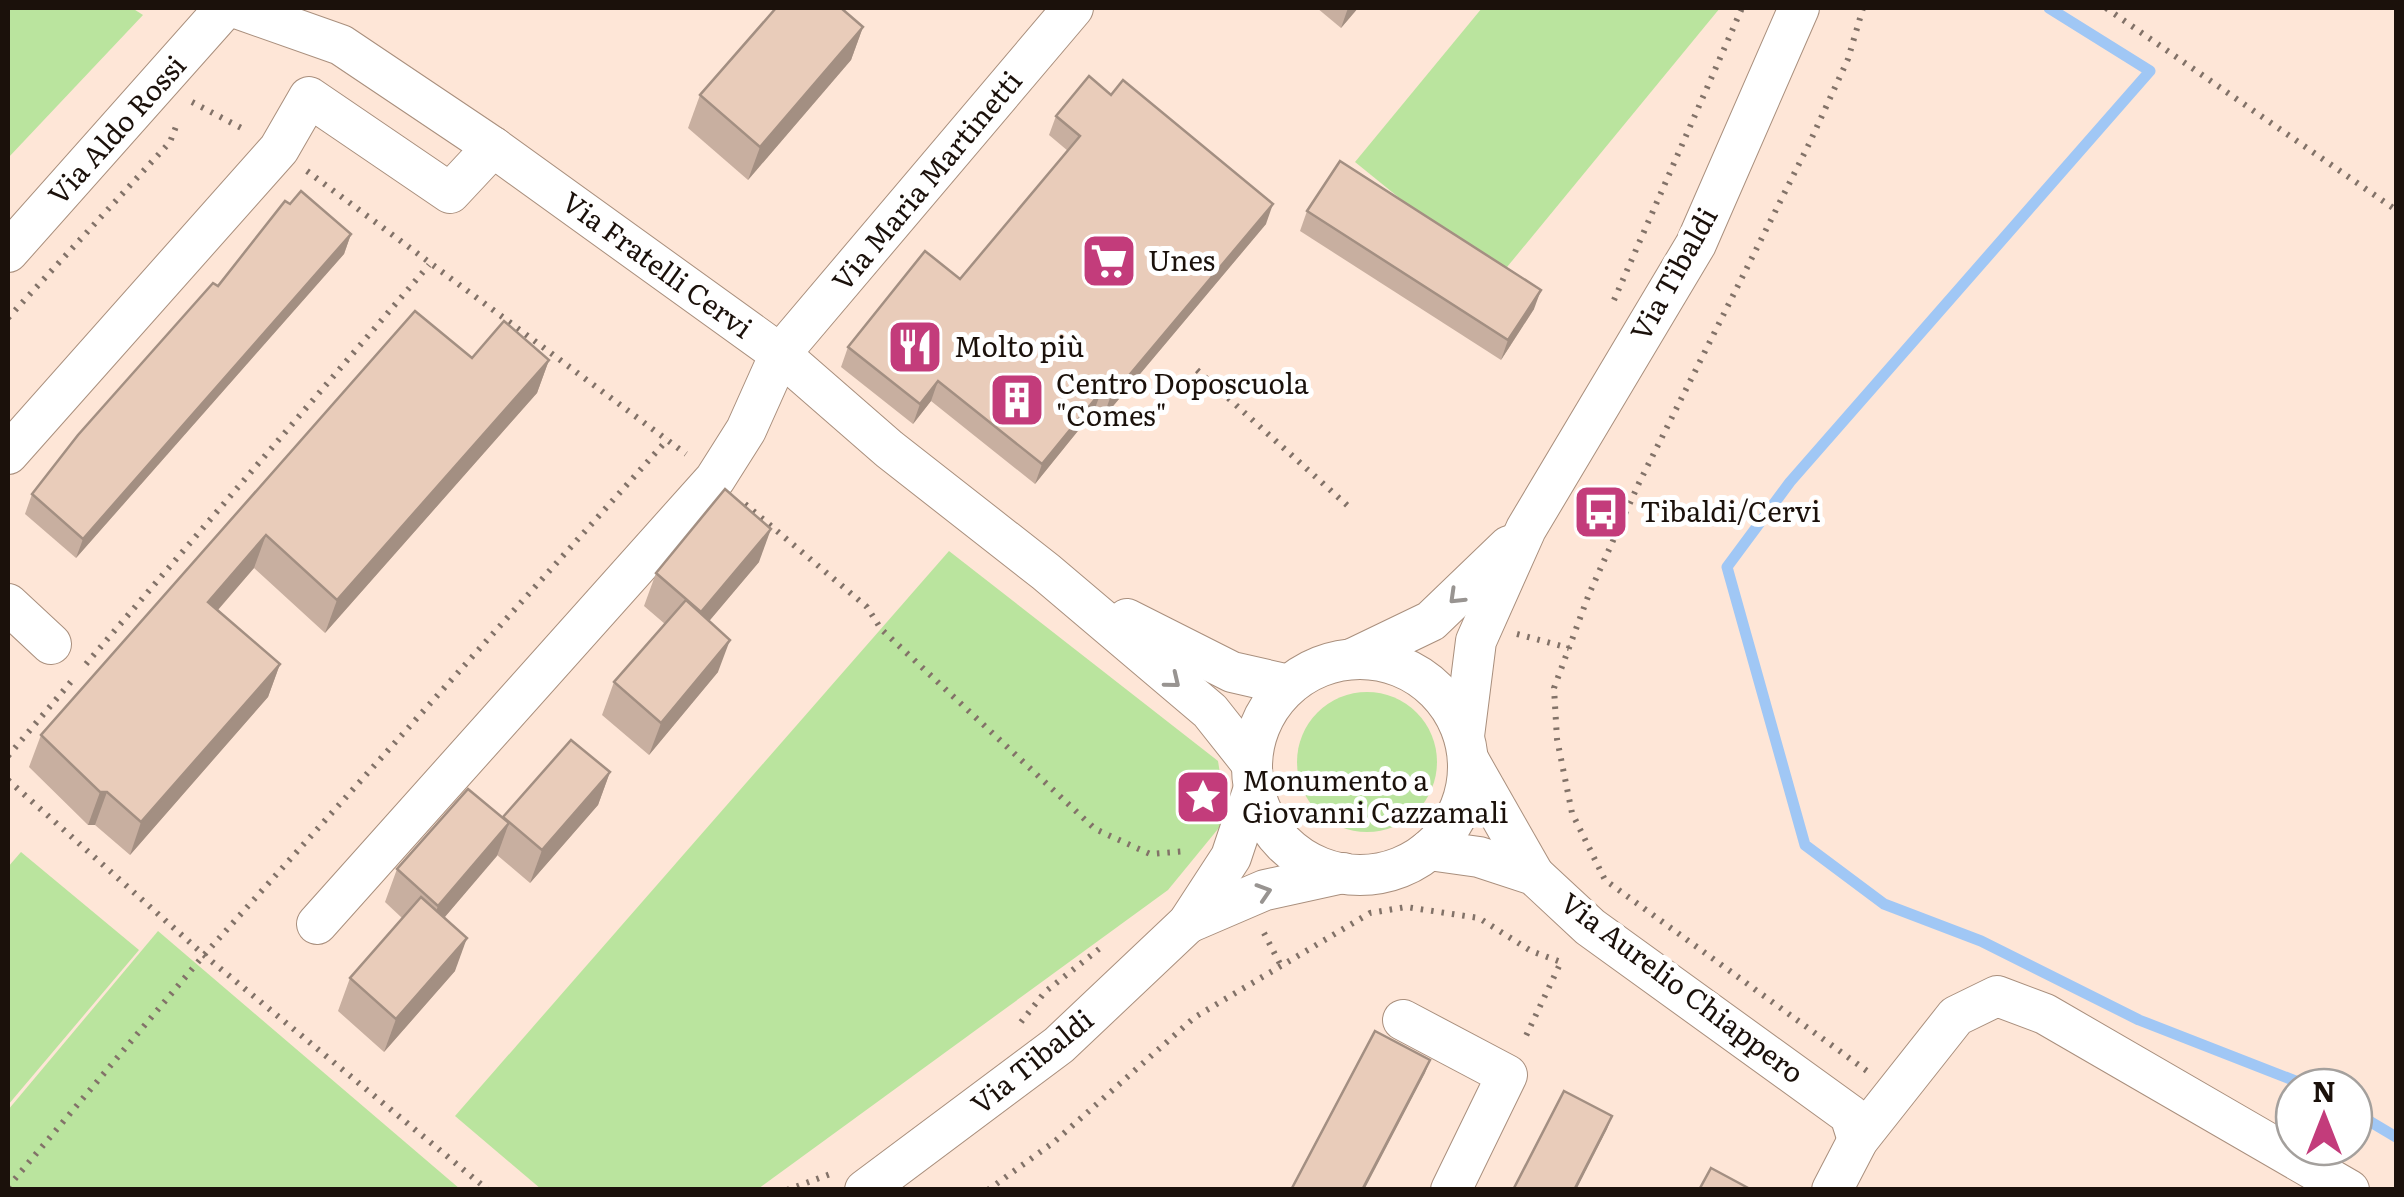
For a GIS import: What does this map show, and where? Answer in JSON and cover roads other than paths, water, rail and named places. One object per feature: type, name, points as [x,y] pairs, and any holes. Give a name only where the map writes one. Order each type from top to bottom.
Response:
[{"type":"street","name":"Via Aldo Rossi","points":[[8,252],[225,8]]},
{"type":"street","name":"Via Fratelli Cervi","points":[[236,8],[341,45],[493,147],[780,354],[889,450],[1046,572],[1210,711],[1253,776]]},
{"type":"street","name":"Via Maria Martinetti","points":[[318,924],[715,479],[746,430],[780,354],[1073,8]]},
{"type":"street","name":"Via Tibaldi","points":[[1466,747],[1476,640],[1526,529],[1696,244],[1798,8]]},
{"type":"street","points":[[8,454],[279,148],[309,97],[450,192],[493,147]]},
{"type":"street","name":"Via Tibaldi","points":[[1352,659],[1431,621],[1526,529]]},
{"type":"street","name":"Via Fratelli Cervi","points":[[1046,572],[1165,640],[1232,672],[1289,685]]},
{"type":"street","points":[[8,604],[51,644]]},
{"type":"street","points":[[1466,747],[1460,808],[1444,836],[1428,850],[1388,871],[1342,873],[1302,858],[1271,828],[1253,776],[1262,720],[1289,685],[1318,668],[1352,659],[1388,662],[1421,678],[1448,702],[1466,747],[1534,874]]},
{"type":"street","name":"Via Tibaldi","points":[[849,1181],[1059,1045],[1188,923],[1231,857],[1253,776]]},
{"type":"street","name":"Via Aurelio Chiappero","points":[[1428,850],[1479,857],[1534,874],[1590,927],[1850,1116],[1858,1140]]},
{"type":"street","name":"Via Tibaldi","points":[[1188,923],[1264,890],[1342,873]]},
{"type":"street","points":[[1832,1190],[1858,1140],[1956,1016],[1997,996],[2046,1014],[2350,1190]]},
{"type":"street","points":[[1403,1020],[1507,1075],[1450,1190]]},
{"type":"waterway","points":[[2049,8],[2150,71],[1790,482],[1727,567],[1805,845],[1884,904],[1981,941],[2139,1020],[2274,1073]]},
{"type":"waterway","points":[[2374,1124],[2396,1137]]},
{"type":"place","name":"Unes","points":[[1109,261]]},
{"type":"place","name":"Molto più","points":[[915,347]]},
{"type":"place","name":"Centro Doposcuola \"Comes\"","points":[[1017,400]]},
{"type":"place","name":"Tibaldi/Cervi","points":[[1601,512]]},
{"type":"place","name":"Monumento a Giovanni Cazzamali","points":[[1203,797]]}]
